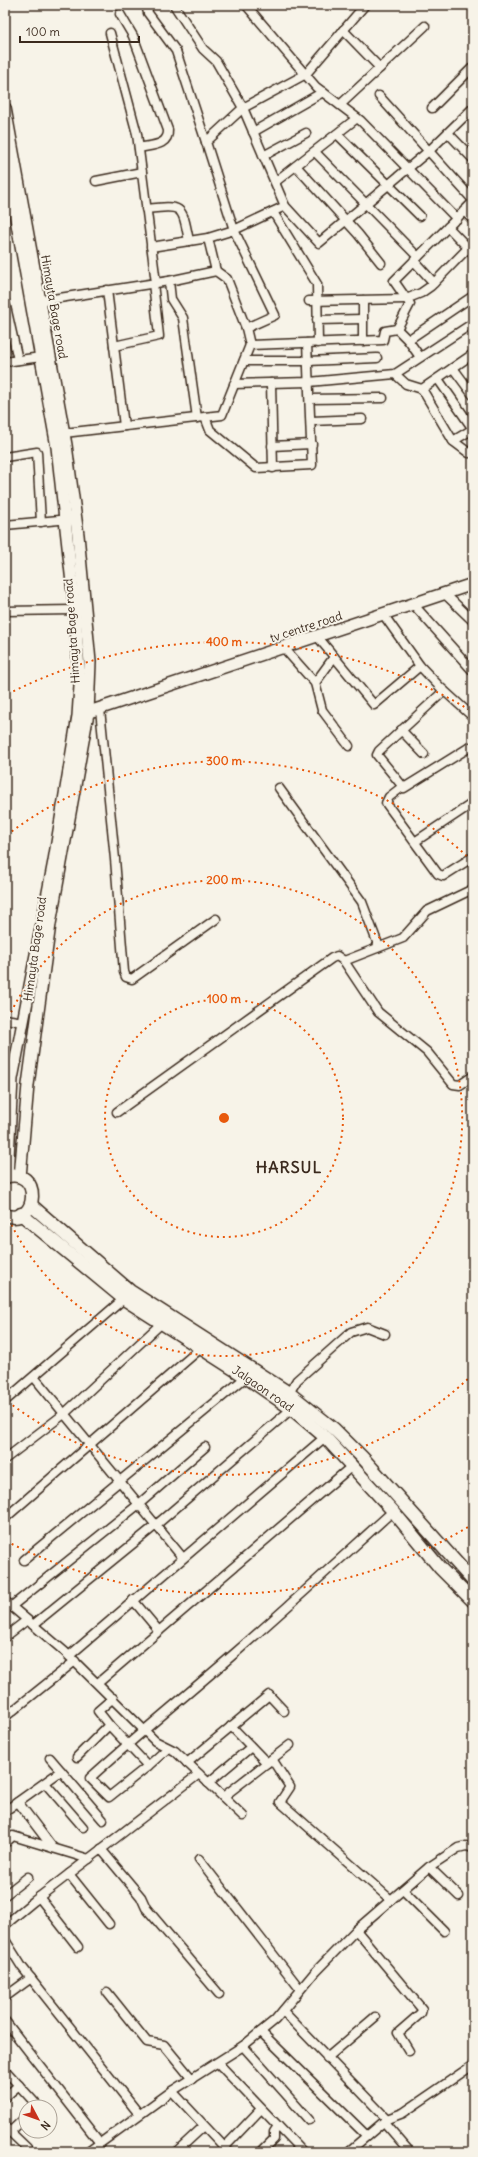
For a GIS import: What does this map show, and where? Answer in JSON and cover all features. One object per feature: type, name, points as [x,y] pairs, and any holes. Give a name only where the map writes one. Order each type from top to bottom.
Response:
[{"type":"highway","points":[[5,1215],[15,1216],[21,1214],[30,1205],[33,1199],[30,1186],[20,1177],[6,1177]]},
{"type":"highway","name":"Jalgaon road","points":[[30,1205],[127,1295]]},
{"type":"highway","name":"Jalgaon road","points":[[21,1214],[127,1295],[165,1320],[289,1393],[295,1406],[393,1511],[440,1568],[473,1601]]},
{"type":"highway","name":"Jalgaon road","points":[[165,1320],[201,1348],[246,1377],[334,1429],[362,1457],[473,1581]]},
{"type":"main road","name":"Himayta Bage road","points":[[5,108],[8,141],[40,301],[64,433],[71,519],[90,662],[50,924],[28,1085],[20,1177]]},
{"type":"main road","points":[[5,157],[71,519],[75,610],[83,714],[12,1079],[6,1177]]},
{"type":"main road","name":"tv centre road","points":[[83,714],[473,584]]},
{"type":"street","points":[[146,5],[148,13],[176,51],[234,230],[275,315],[246,328]]},
{"type":"street","points":[[174,5],[203,49],[216,61],[243,108],[285,206],[319,243],[428,151],[473,108]]},
{"type":"street","points":[[246,5],[323,92],[357,118],[457,219]]},
{"type":"street","points":[[206,142],[243,108],[306,74],[365,5]]},
{"type":"street","points":[[120,14],[133,36],[168,130],[167,139],[162,143],[138,148]]},
{"type":"street","points":[[340,105],[425,26]]},
{"type":"street","points":[[343,30],[380,68]]},
{"type":"street","points":[[110,33],[137,134],[151,247],[159,336],[114,346]]},
{"type":"street","points":[[432,108],[473,67]]},
{"type":"street","points":[[253,132],[323,92]]},
{"type":"street","points":[[378,96],[473,201],[457,219],[394,281],[410,304],[397,330]]},
{"type":"street","points":[[275,182],[357,118]]},
{"type":"street","points":[[263,156],[306,133]]},
{"type":"street","points":[[448,133],[473,159]]},
{"type":"street","points":[[337,134],[420,216]]},
{"type":"street","points":[[315,152],[366,204],[416,259],[434,283]]},
{"type":"street","points":[[296,166],[346,221],[381,263]]},
{"type":"street","points":[[96,181],[142,172]]},
{"type":"street","points":[[146,209],[172,206],[179,209],[184,217],[188,241]]},
{"type":"street","points":[[151,247],[208,238],[234,230],[285,206]]},
{"type":"street","points":[[464,211],[473,220]]},
{"type":"street","points":[[273,212],[317,284],[313,301],[317,320],[318,343]]},
{"type":"street","points":[[313,301],[406,299],[421,293],[470,251],[448,227]]},
{"type":"street","points":[[64,433],[222,415],[250,346],[246,328],[227,279],[216,271],[208,238]]},
{"type":"street","points":[[40,301],[169,281],[216,271]]},
{"type":"street","points":[[169,281],[172,300],[183,318],[201,417],[210,430],[252,466],[259,469],[312,464],[307,343]]},
{"type":"street","points":[[107,290],[124,426]]},
{"type":"street","points":[[408,340],[473,296]]},
{"type":"street","points":[[363,300],[363,341]]},
{"type":"street","points":[[5,302],[18,360]]},
{"type":"street","points":[[317,320],[363,319]]},
{"type":"street","points":[[234,384],[309,382],[395,374],[473,323]]},
{"type":"street","points":[[250,346],[383,340],[386,331],[397,330],[408,340],[420,357]]},
{"type":"street","points":[[422,389],[473,354]]},
{"type":"street","points":[[5,362],[41,357]]},
{"type":"street","points":[[244,361],[308,361],[377,358]]},
{"type":"street","points":[[453,368],[473,395]]},
{"type":"street","points":[[395,374],[406,384],[422,389],[453,441],[472,454]]},
{"type":"street","points":[[438,379],[473,429],[453,441]]},
{"type":"street","points":[[271,383],[273,468]]},
{"type":"street","points":[[310,399],[383,398]]},
{"type":"street","points":[[311,421],[362,419]]},
{"type":"street","points":[[272,446],[312,444]]},
{"type":"street","points":[[5,457],[37,452],[41,522]]},
{"type":"street","points":[[5,524],[71,519]]},
{"type":"street","points":[[445,594],[473,621]]},
{"type":"street","points":[[413,604],[473,671]]},
{"type":"street","points":[[5,611],[75,610]]},
{"type":"street","points":[[383,614],[420,666],[444,691],[473,717]]},
{"type":"street","points":[[317,636],[374,705],[420,666]]},
{"type":"street","points":[[284,648],[315,683],[322,710],[349,746]]},
{"type":"street","points":[[315,683],[334,657]]},
{"type":"street","points":[[402,787],[377,755],[379,751],[444,691]]},
{"type":"street","points":[[100,709],[116,859],[124,972],[126,977],[132,979],[216,919]]},
{"type":"street","points":[[401,730],[424,754]]},
{"type":"street","points":[[473,748],[470,747],[406,788],[402,787],[389,797],[386,802],[416,841],[440,876],[473,857]]},
{"type":"street","points":[[279,788],[362,902],[379,947]]},
{"type":"street","points":[[416,841],[473,803]]},
{"type":"street","points":[[344,961],[403,938],[427,911],[473,889]]},
{"type":"street","points":[[117,1112],[332,958],[337,956],[344,961],[378,1012],[427,1052],[453,1084],[460,1085],[473,1076]]},
{"type":"street","points":[[5,1019],[23,1022]]},
{"type":"street","points":[[5,1401],[127,1295]]},
{"type":"street","points":[[5,1459],[64,1414],[165,1320]]},
{"type":"street","points":[[289,1393],[297,1380],[351,1332],[367,1327],[385,1334]]},
{"type":"street","points":[[5,1518],[201,1348]]},
{"type":"street","points":[[34,1377],[118,1481],[139,1504],[183,1558]]},
{"type":"street","points":[[24,1560],[246,1377]]},
{"type":"street","points":[[5,1637],[30,1622],[156,1525],[295,1406]]},
{"type":"street","points":[[5,1717],[72,1658],[133,1600],[325,1437]]},
{"type":"street","points":[[12,1606],[139,1504],[205,1447]]},
{"type":"street","points":[[98,1683],[352,1466]]},
{"type":"street","points":[[168,1748],[109,1797],[90,1778],[235,1653],[393,1511]]},
{"type":"street","points":[[133,1600],[159,1631]]},
{"type":"street","points":[[5,1601],[72,1658],[155,1741],[168,1748],[187,1763],[243,1816]]},
{"type":"street","points":[[187,1763],[269,1695],[284,1711]]},
{"type":"street","points":[[113,1698],[98,1711],[109,1725],[148,1766]]},
{"type":"street","points":[[77,1757],[109,1725]]},
{"type":"street","points":[[231,1726],[252,1747],[270,1761],[290,1787],[280,1802],[391,1900]]},
{"type":"street","points":[[223,1797],[290,1745]]},
{"type":"street","points":[[208,1783],[252,1747]]},
{"type":"street","points":[[50,1758],[103,1820]]},
{"type":"street","points":[[5,1811],[61,1771]]},
{"type":"street","points":[[5,1925],[39,1897],[199,1774]]},
{"type":"street","points":[[45,1783],[83,1827]]},
{"type":"street","points":[[18,1802],[53,1848]]},
{"type":"street","points":[[5,1833],[89,1859]]},
{"type":"street","points":[[5,1843],[13,1836]]},
{"type":"street","points":[[88,2152],[172,2090],[218,2063],[261,2032],[275,2020],[300,1988],[356,1930],[429,1867],[458,1848],[466,1846],[473,1848]]},
{"type":"street","points":[[101,1849],[141,1897],[146,1908],[219,1994]]},
{"type":"street","points":[[199,1859],[300,1988]]},
{"type":"street","points":[[429,1867],[459,1896]]},
{"type":"street","points":[[69,1874],[109,1924]]},
{"type":"street","points":[[5,1895],[28,1877]]},
{"type":"street","points":[[403,1890],[444,1931]]},
{"type":"street","points":[[39,1897],[78,1947]]},
{"type":"street","points":[[356,1930],[422,2009],[421,2012],[398,2033],[409,2051]]},
{"type":"street","points":[[5,1940],[31,1978],[139,2114]]},
{"type":"street","points":[[5,1997],[31,1978]]},
{"type":"street","points":[[107,1992],[148,2042],[164,2045],[192,2079]]},
{"type":"street","points":[[283,2011],[386,2120],[410,2152]]},
{"type":"street","points":[[327,2058],[375,2017]]},
{"type":"street","points":[[5,2021],[100,2143]]},
{"type":"street","points":[[261,2032],[367,2136]]},
{"type":"street","points":[[243,2046],[309,2120]]},
{"type":"street","points":[[218,2063],[303,2152]]},
{"type":"street","points":[[348,2152],[386,2120],[403,2113],[473,2065]]},
{"type":"street","points":[[5,2070],[31,2099]]},
{"type":"street","points":[[5,2097],[19,2085]]},
{"type":"street","points":[[172,2090],[224,2150],[262,2109]]},
{"type":"street","points":[[18,2123],[8,2130],[27,2148],[27,2152]]},
{"type":"street","points":[[176,2152],[204,2126]]},
{"type":"street","points":[[261,2152],[274,2139],[274,2132],[278,2126]]},
{"type":"district","name":"HARSUL","points":[[289,1167]]}]
